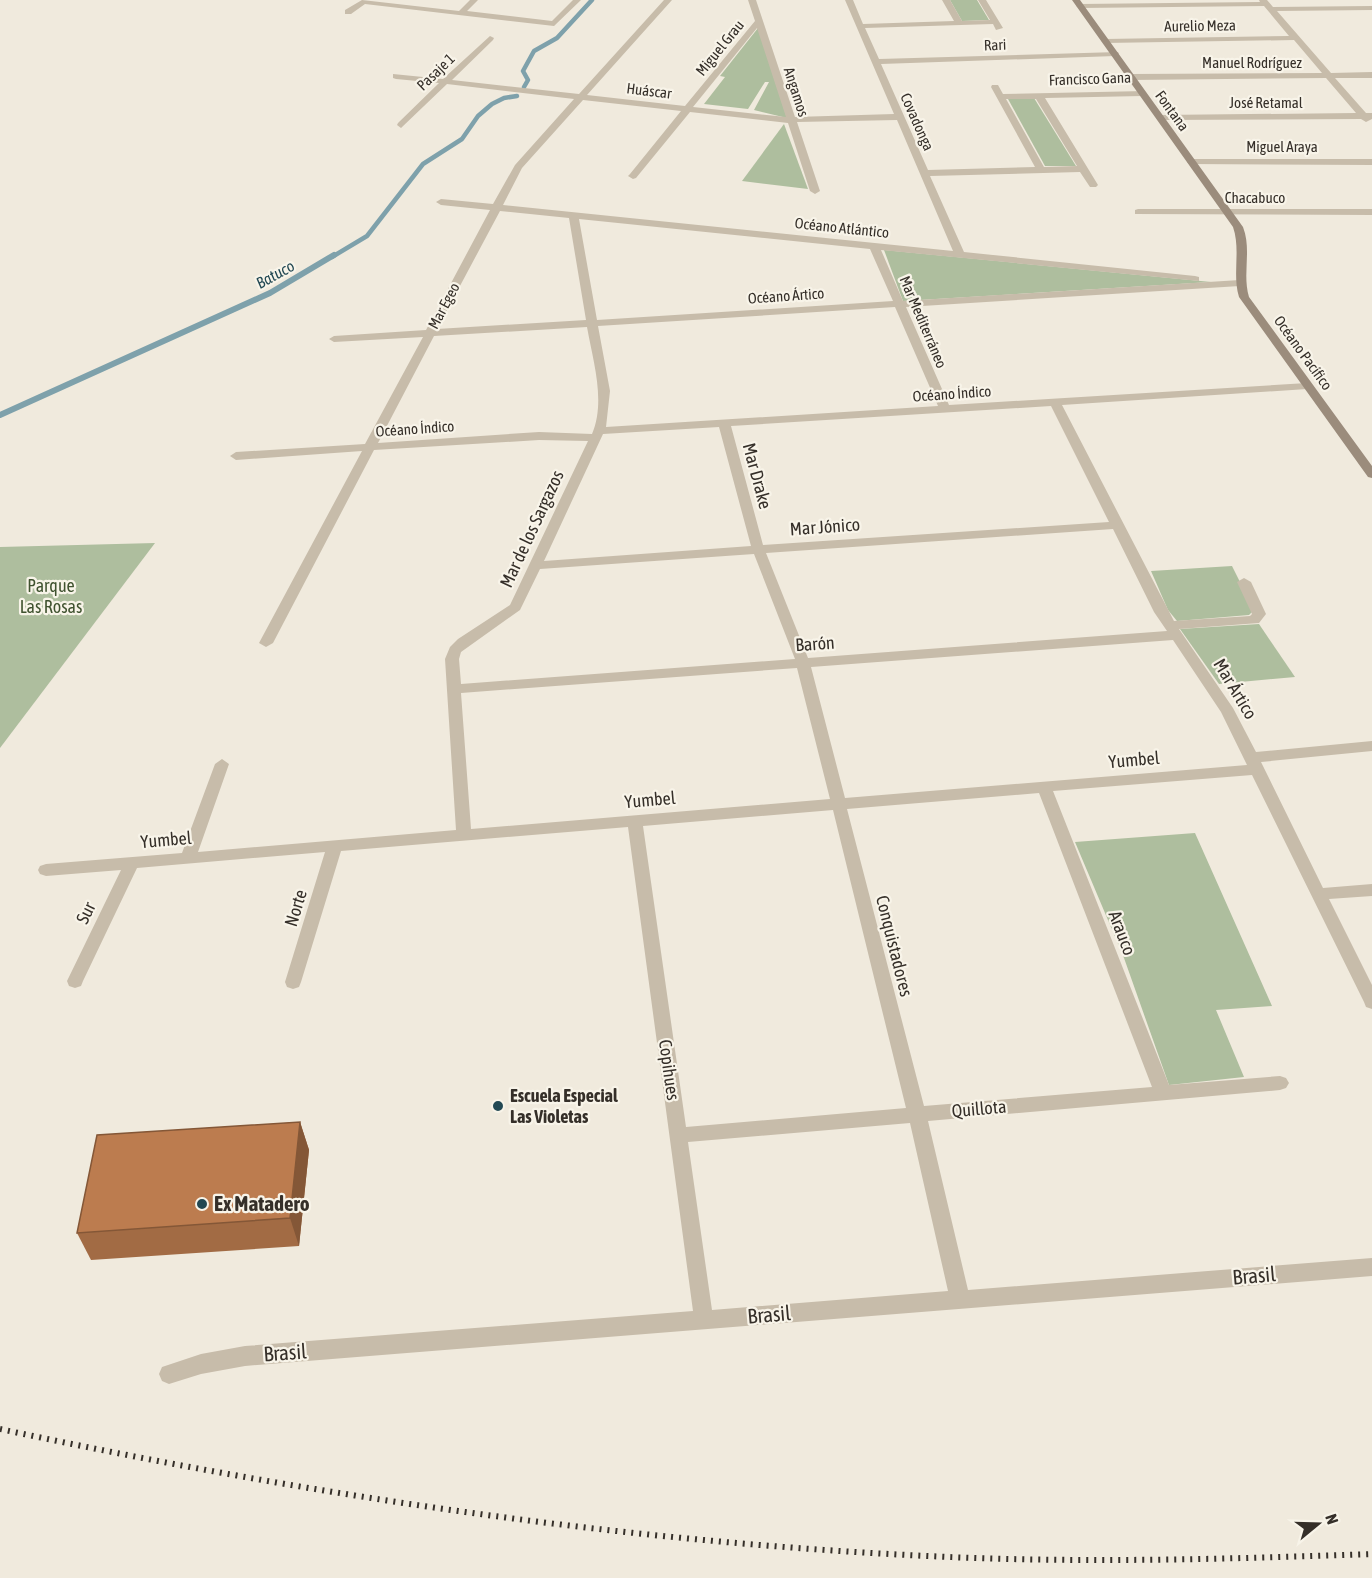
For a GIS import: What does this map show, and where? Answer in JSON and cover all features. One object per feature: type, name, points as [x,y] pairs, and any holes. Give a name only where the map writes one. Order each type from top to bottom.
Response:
[{"type":"street","points":[[461,13],[474,0]]},
{"type":"street","points":[[348,12],[366,1],[554,24],[577,0]]},
{"type":"street","name":"Mar Egeo","points":[[266,643],[518,167],[668,0]]},
{"type":"street","name":"Angamos","points":[[752,0],[815,192]]},
{"type":"street","name":"Covadonga","points":[[849,0],[960,255]]},
{"type":"street","points":[[946,0],[959,23]]},
{"type":"street","points":[[861,26],[959,23],[997,25],[982,0]]},
{"type":"street","points":[[1078,3],[1266,4],[1371,8]]},
{"type":"street","name":"Fontana","points":[[1078,3],[1241,233],[1239,283]]},
{"type":"street","points":[[1266,4],[1328,76],[1368,116],[1372,126]]},
{"type":"street","name":"Miguel Grau","points":[[633,176],[759,21]]},
{"type":"street","name":"Pasaje 1","points":[[401,125],[490,38]]},
{"type":"street","name":"Aurelio Meza","points":[[1105,40],[1296,38]]},
{"type":"street","name":"Rari","points":[[876,62],[1115,54]]},
{"type":"street","name":"Manuel Rodríguez","points":[[1131,77],[1372,75]]},
{"type":"street","name":"Huáscar","points":[[396,76],[792,121],[900,117]]},
{"type":"street","points":[[995,87],[1041,170]]},
{"type":"street","name":"Francisco Gana","points":[[1001,97],[1142,93]]},
{"type":"street","name":"Francisco Gana","points":[[1039,96],[1092,185]]},
{"type":"street","name":"José Retamal","points":[[1160,118],[1368,116]]},
{"type":"street","name":"Miguel Araya","points":[[1192,162],[1372,162]]},
{"type":"street","points":[[925,172],[1083,169]]},
{"type":"street","name":"Océano Atlántico","points":[[441,202],[1239,283]]},
{"type":"street","name":"Chacabuco","points":[[1138,212],[1372,212]]},
{"type":"street","name":"Mar de los Sargazos","points":[[464,835],[454,689],[455,650],[463,642],[515,607],[597,435],[603,415],[604,391],[573,215]]},
{"type":"street","name":"Mar Mediterráneo","points":[[874,246],[945,409]]},
{"type":"street","name":"Océano Ártico","points":[[334,339],[1239,283]]},
{"type":"street","name":"Océano Pacífico","points":[[1239,283],[1249,305],[1371,472]]},
{"type":"street","name":"Océano Índico","points":[[236,456],[546,435],[597,435],[724,423],[1307,386]]},
{"type":"street","name":"Mar Ártico","points":[[1055,402],[1161,612],[1220,697],[1372,1002]]},
{"type":"street","name":"Mar Drake","points":[[724,423],[758,549],[780,606]]},
{"type":"street","name":"Mar Jónico","points":[[536,565],[1117,525]]},
{"type":"street","name":"Barón","points":[[454,689],[803,663],[1175,630],[1254,620],[1259,614],[1244,582]]},
{"type":"street","name":"Conquistadores","points":[[780,606],[803,663],[917,1114],[960,1299]]},
{"type":"street","name":"Yumbel","points":[[46,870],[1044,787],[1254,764],[1372,746]]},
{"type":"street","points":[[188,858],[222,764]]},
{"type":"street","name":"Arauco","points":[[1044,787],[1163,1093]]},
{"type":"street","name":"Copihues","points":[[635,821],[704,1320]]},
{"type":"street","name":"Norte","points":[[293,982],[335,846]]},
{"type":"street","name":"Sur","points":[[75,981],[132,863]]},
{"type":"street","points":[[1319,894],[1372,890]]},
{"type":"street","name":"Quillota","points":[[678,1135],[1280,1083]]},
{"type":"street","name":"Brasil","points":[[169,1374],[201,1364],[245,1356],[1372,1267]]},
{"type":"green space","points":[[950,0],[977,0],[989,20],[962,21]]},
{"type":"green space","points":[[758,28],[787,118],[754,110],[769,82],[765,82],[748,109],[704,104],[725,77],[720,76]]},
{"type":"green space","points":[[1034,98],[1076,166],[1045,166],[1008,99]]},
{"type":"green space","points":[[784,124],[808,189],[742,181]]},
{"type":"green space","points":[[884,250],[1211,282],[903,301]]},
{"type":"green space","name":"Parque Las Rosas","points":[[155,543],[0,748],[0,547]]},
{"type":"green space","points":[[1232,566],[1254,610],[1249,615],[1177,621],[1168,610],[1151,571]]},
{"type":"green space","points":[[1259,624],[1295,677],[1219,684],[1180,629]]},
{"type":"green space","points":[[1195,833],[1272,1006],[1216,1010],[1244,1077],[1169,1085],[1124,958],[1075,842]]},
{"type":"building","name":"Ex Matadero","points":[[300,1122],[290,1218],[77,1233],[97,1135]]},
{"type":"waterway","name":"Batuco","points":[[524,87],[528,80],[523,71],[534,51],[557,38],[592,0]]},
{"type":"waterway","name":"Batuco","points":[[332,257],[367,236],[423,164],[462,139],[478,116],[492,104],[504,98],[517,96]]},
{"type":"waterway","name":"Batuco","points":[[0,415],[270,293],[334,255]]},
{"type":"railway","points":[[0,1429],[235,1475],[353,1495],[472,1513],[709,1541],[1002,1559],[1160,1560],[1372,1554]]},
{"type":"place","name":"Escuela Especial Las Violetas","points":[[498,1106]]},
{"type":"place","name":"Ex Matadero","points":[[202,1204]]}]
